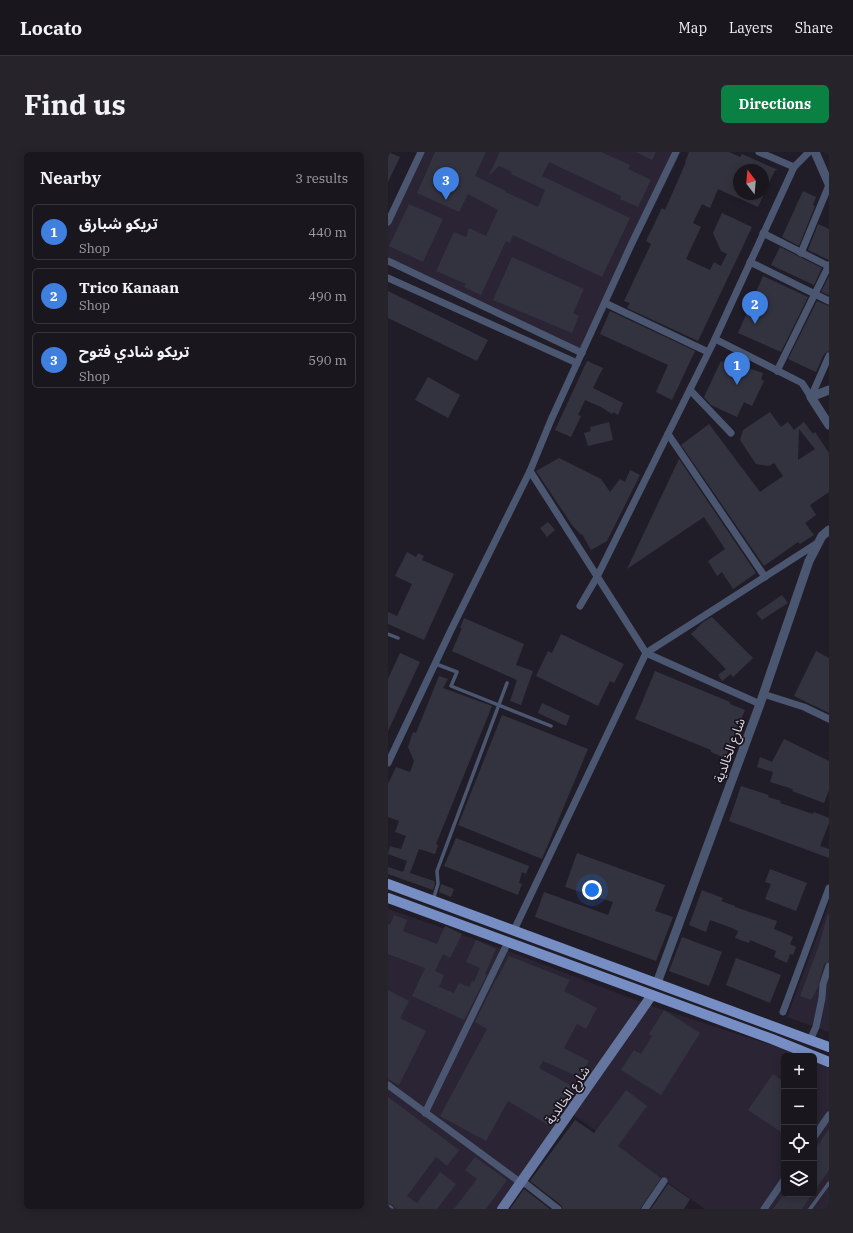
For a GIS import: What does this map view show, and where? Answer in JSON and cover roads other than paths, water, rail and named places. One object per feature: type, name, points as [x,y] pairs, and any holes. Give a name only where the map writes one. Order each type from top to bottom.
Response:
[{"type":"main road","points":[[388,884],[829,1047]]},
{"type":"main road","points":[[388,898],[829,1062]]},
{"type":"main road","name":"شارع الخالدية","points":[[502,1209],[652,995]]},
{"type":"street","points":[[388,222],[421,152]]},
{"type":"street","points":[[388,763],[530,472],[551,420],[577,363],[676,152]]},
{"type":"street","points":[[759,152],[794,167]]},
{"type":"street","points":[[580,606],[597,577],[715,339],[794,167],[809,152]]},
{"type":"street","points":[[802,253],[829,185],[815,152]]},
{"type":"street","points":[[763,233],[829,266],[777,370]]},
{"type":"street","points":[[388,261],[582,353]]},
{"type":"street","points":[[750,262],[829,301]]},
{"type":"street","points":[[388,278],[577,363]]},
{"type":"street","points":[[605,303],[708,352]]},
{"type":"street","points":[[715,339],[802,383],[829,425]]},
{"type":"street","points":[[812,397],[829,356]]},
{"type":"street","points":[[690,390],[731,433]]},
{"type":"street","points":[[812,397],[829,390]]},
{"type":"street","points":[[668,434],[765,577]]},
{"type":"street","points":[[530,472],[646,653],[760,704]]},
{"type":"street","name":"شارع الخالدية","points":[[657,983],[760,704],[809,561],[822,536],[829,530]]},
{"type":"street","points":[[514,930],[646,653],[819,542]]},
{"type":"street","points":[[763,694],[804,707],[829,719]]},
{"type":"street","points":[[783,1012],[829,888]]},
{"type":"street","points":[[426,1113],[508,942]]},
{"type":"street","points":[[810,1040],[816,1027],[822,998],[823,984],[829,966]]},
{"type":"street","points":[[822,998],[829,1001]]},
{"type":"street","points":[[388,1085],[520,1183],[526,1184],[558,1209]]},
{"type":"street","points":[[817,1133],[829,1115]]},
{"type":"street","points":[[645,1209],[664,1181]]},
{"type":"street","points":[[764,1209],[781,1184]]},
{"type":"lane","points":[[388,634],[398,638]]},
{"type":"lane","points":[[435,664],[457,672],[451,686],[551,726]]},
{"type":"lane","points":[[433,900],[438,884],[437,872],[507,683]]},
{"type":"lane","points":[[810,1209],[829,1183]]},
{"type":"place","name":"تريكو شادي فتوح","points":[[446,200]]},
{"type":"place","name":"Trico Kanaan","points":[[755,324]]},
{"type":"place","name":"تريكو شبارق","points":[[737,385]]}]
